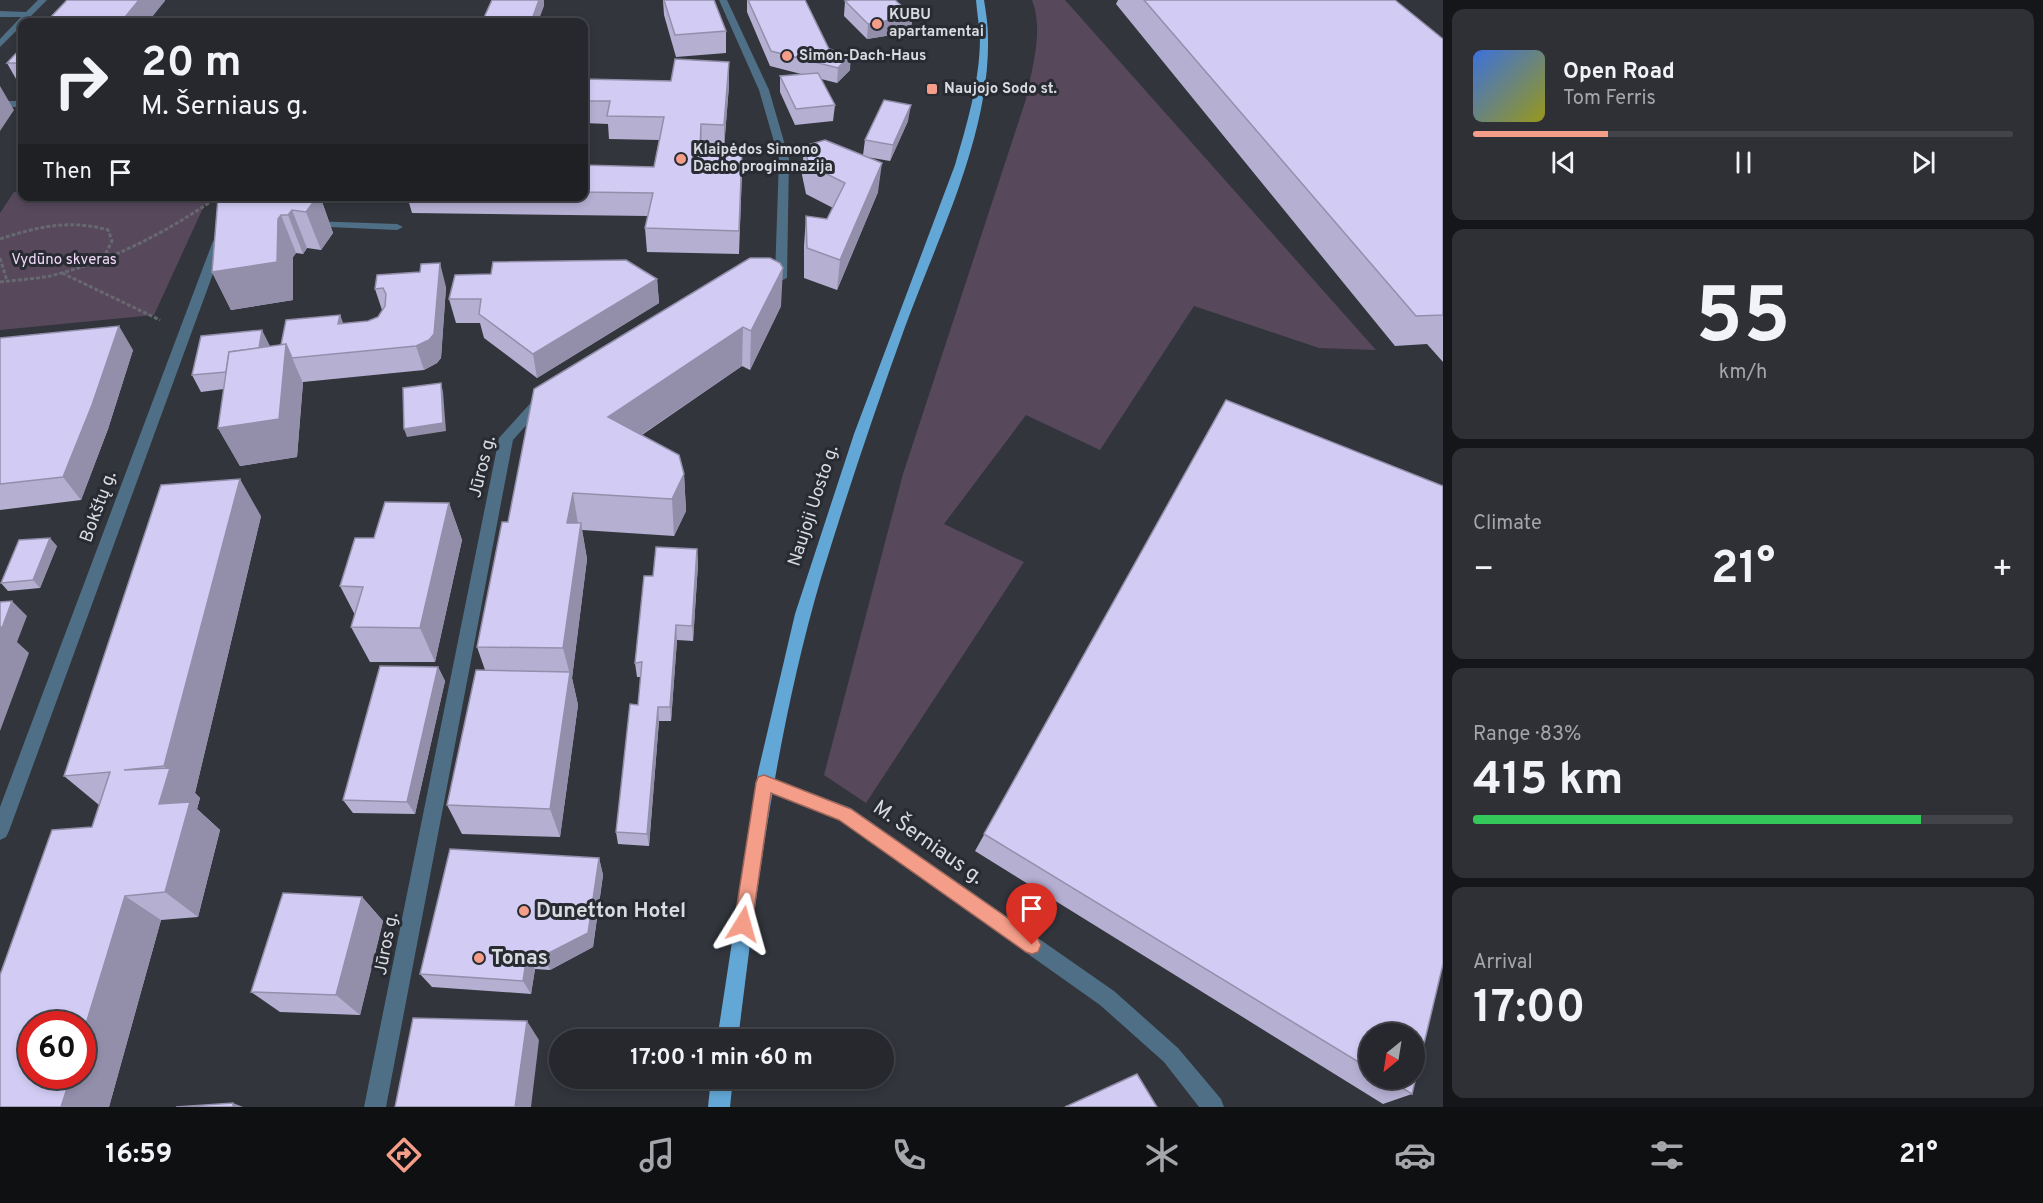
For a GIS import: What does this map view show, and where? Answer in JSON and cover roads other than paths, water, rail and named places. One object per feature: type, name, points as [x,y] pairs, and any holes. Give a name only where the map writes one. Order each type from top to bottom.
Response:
[{"type":"main road","name":"Naujoji Uosto g.","points":[[729,1029],[764,783],[802,616],[836,506],[961,159],[978,94],[985,39],[980,0]]},
{"type":"main road","points":[[720,1107],[721,1089]]},
{"type":"street","points":[[25,18],[43,0]]},
{"type":"street","points":[[723,0],[764,90],[784,159],[781,278],[757,280]]},
{"type":"street","points":[[0,14],[28,15]]},
{"type":"street","points":[[0,44],[18,25]]},
{"type":"street","points":[[0,104],[18,104]]},
{"type":"street","points":[[295,223],[397,226]]},
{"type":"street","name":"Bokštų g.","points":[[0,831],[222,232]]},
{"type":"street","name":"Jūros g.","points":[[375,1107],[506,438],[551,389]]},
{"type":"street","name":"M. Šerniaus g.","points":[[764,783],[845,814],[1107,998],[1172,1055],[1213,1107]]},
{"type":"place","name":"KUBU apartamentai","points":[[877,24]]},
{"type":"place","name":"Simon-Dach-Haus","points":[[787,56]]},
{"type":"place","name":"Naujojo Sodo st.","points":[[932,89]]},
{"type":"place","name":"Klaipėdos Simono Dacho progimnazija","points":[[681,159]]},
{"type":"place","name":"Dunetton Hotel","points":[[524,911]]},
{"type":"place","name":"Tonas","points":[[479,958]]},
{"type":"park label","name":"Vydūno skveras","points":[[64,260]]}]
